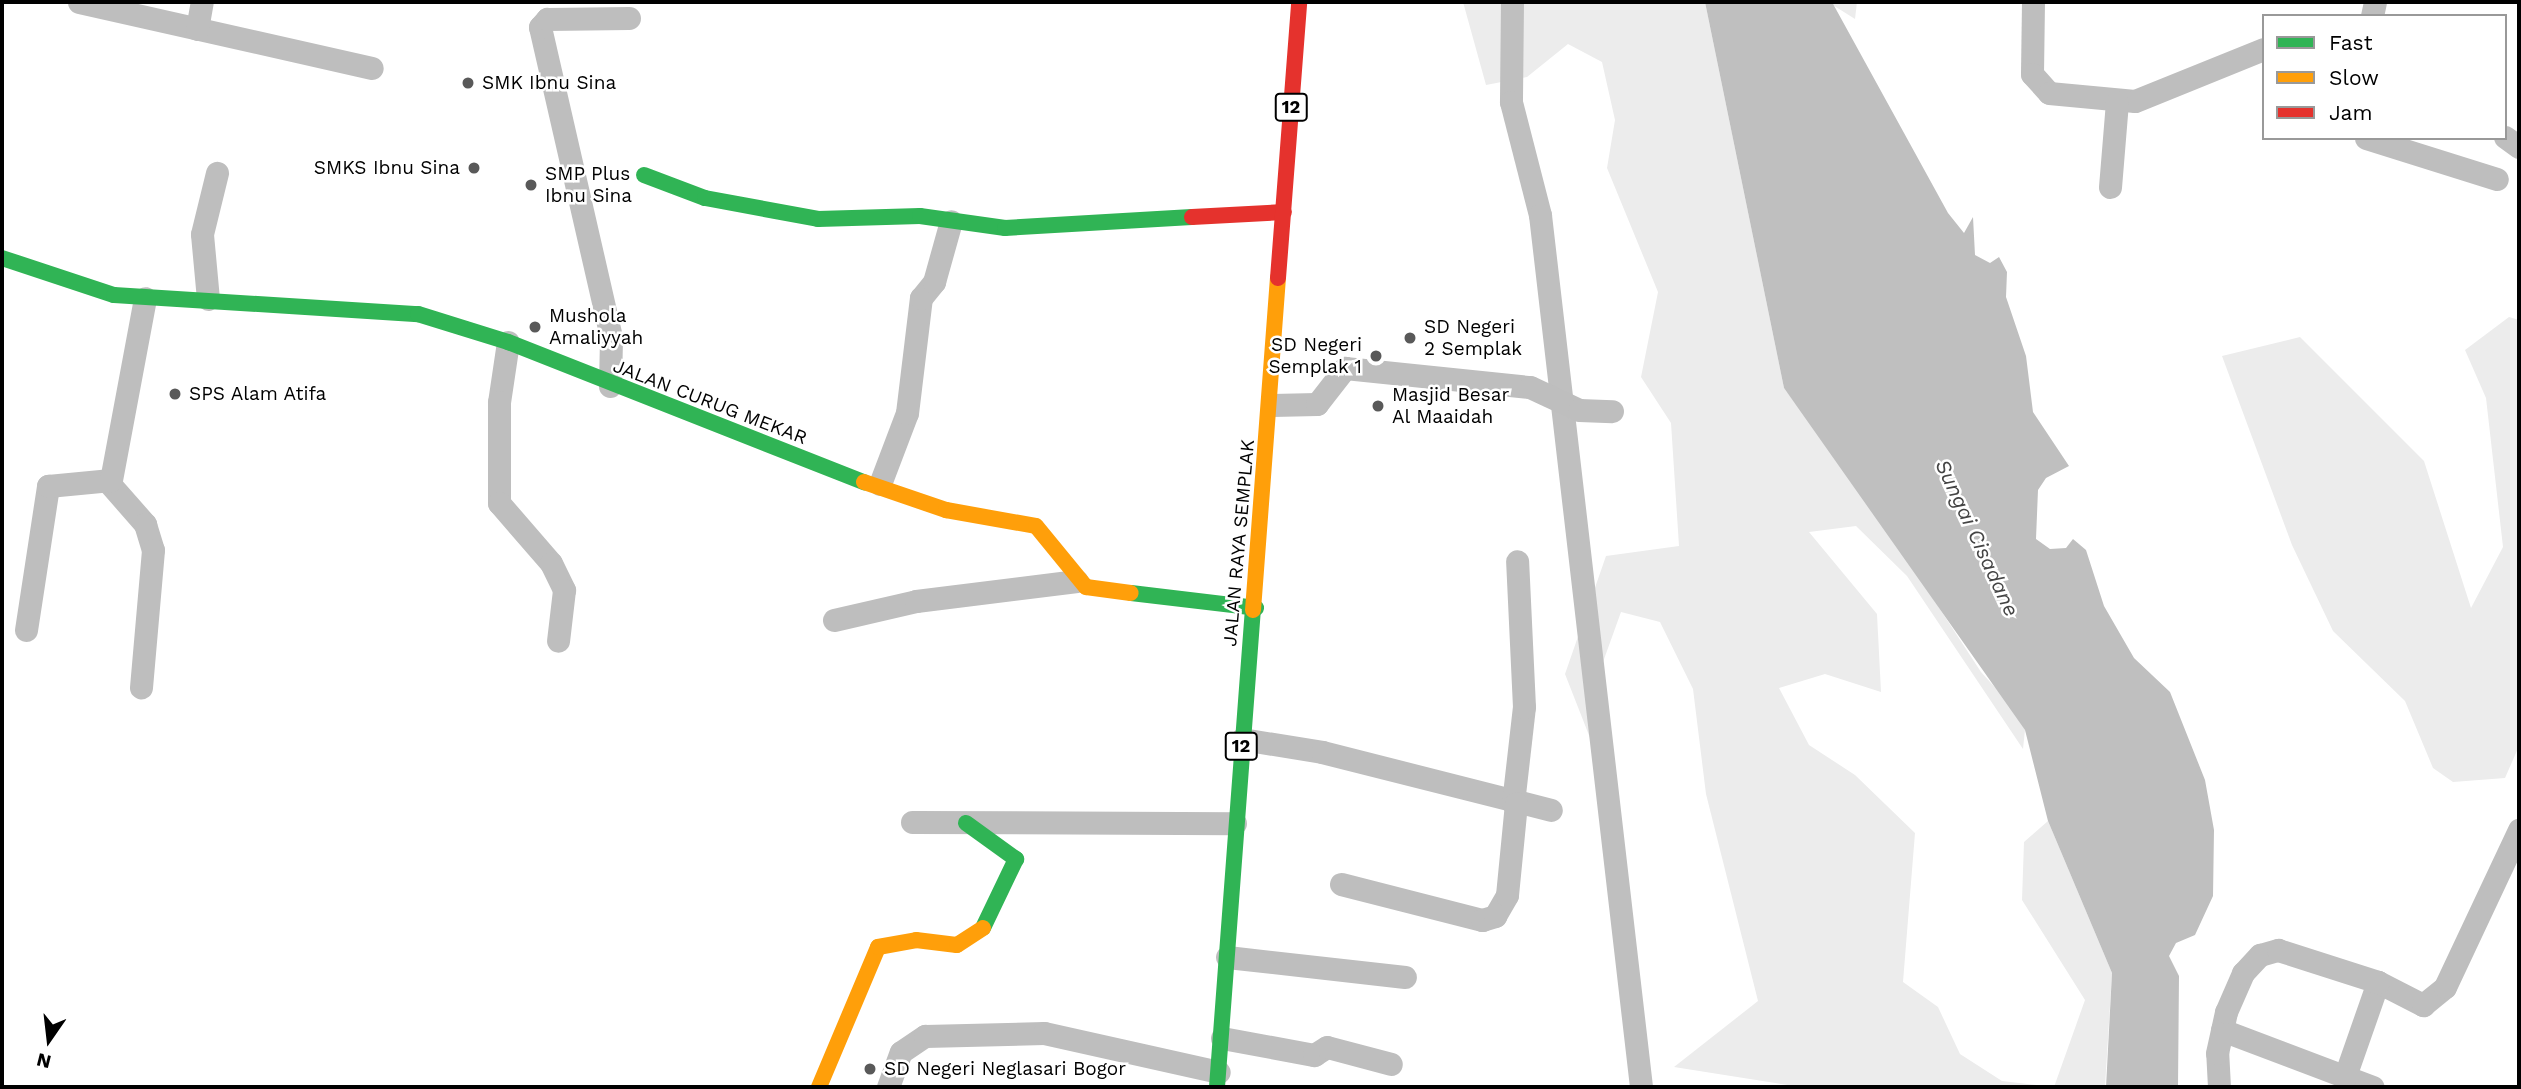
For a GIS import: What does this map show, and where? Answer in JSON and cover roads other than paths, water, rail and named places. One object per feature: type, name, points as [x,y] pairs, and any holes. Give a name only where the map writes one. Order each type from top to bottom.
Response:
[{"type":"street","points":[[79,2],[372,68]]},
{"type":"street","points":[[197,29],[202,2]]},
{"type":"street","name":"JALAN RAYA SEMPLAK","points":[[1218,1080],[1235,822],[1272,405],[1299,2]]},
{"type":"street","points":[[2033,2],[2029,38],[2040,88],[2117,102],[2200,80],[2262,50]]},
{"type":"street","points":[[610,386],[611,337],[540,27],[547,19],[629,18]]},
{"type":"street","points":[[2110,187],[2117,102]]},
{"type":"street","points":[[2383,140],[2419,144],[2497,179]]},
{"type":"street","points":[[208,299],[202,234],[216,173]]},
{"type":"street","points":[[644,175],[753,210],[818,219],[920,216],[1005,228],[1284,212]]},
{"type":"street","points":[[880,484],[907,413],[921,298],[934,282],[951,221]]},
{"type":"street","name":"JALAN CURUG MEKAR","points":[[2,257],[114,295],[418,314],[508,342],[746,442],[880,484],[946,510],[1035,526],[1047,532],[1077,581]]},
{"type":"street","points":[[109,483],[145,298]]},
{"type":"street","points":[[508,342],[499,402],[499,503],[551,563],[564,590],[558,640]]},
{"type":"street","points":[[1272,405],[1317,404],[1345,368],[1530,387],[1578,410],[1612,411]]},
{"type":"street","points":[[26,630],[48,486],[109,483]]},
{"type":"street","points":[[109,483],[145,524],[153,550],[141,687]]},
{"type":"street","points":[[1341,884],[1482,920],[1495,916],[1507,895],[1524,707],[1517,561]]},
{"type":"street","points":[[834,620],[916,601],[1077,581],[1255,608]]},
{"type":"street","points":[[1242,739],[1322,751],[1514,803],[1551,810]]},
{"type":"street","points":[[912,822],[1235,822]]},
{"type":"street","points":[[819,1087],[878,947],[916,940],[957,945],[985,926],[1016,859],[966,823]]},
{"type":"street","points":[[2220,1087],[2222,1030],[2242,973],[2269,951],[2378,982],[2423,1004],[2439,994],[2519,830]]},
{"type":"street","points":[[1227,957],[1405,977]]},
{"type":"street","points":[[2222,1030],[2359,1084],[2378,982]]},
{"type":"street","points":[[888,1087],[901,1052],[925,1036],[1044,1033],[1218,1080]]},
{"type":"street","points":[[1222,1038],[1314,1055],[1327,1047],[1391,1064]]},
{"type":"water","name":"Sungai Cisadane","points":[[1705,2],[1832,2],[1948,213],[1964,233],[1973,217],[1975,255],[1990,263],[1999,257],[2007,272],[2006,297],[2026,356],[2033,412],[2069,466],[2046,478],[2038,490],[2036,539],[2050,549],[2066,548],[2073,539],[2086,550],[2104,606],[2134,658],[2170,692],[2205,780],[2214,830],[2213,896],[2195,935],[2176,943],[2169,956],[2179,976],[2178,1087],[2106,1087],[2112,973],[2048,821],[2025,730],[1784,388]]},
{"type":"waterway","points":[[1512,2],[1511,102],[1540,215],[1641,1087]]},
{"type":"place","name":"SMK Ibnu Sina","points":[[468,83]]},
{"type":"place","name":"SMKS Ibnu Sina","points":[[474,168]]},
{"type":"place","name":"SMP Plus Ibnu Sina","points":[[531,185]]},
{"type":"place","name":"Mushola Amaliyyah","points":[[535,327]]},
{"type":"place","name":"SD Negeri 2 Semplak","points":[[1410,338]]},
{"type":"place","name":"SD Negeri Semplak 1","points":[[1376,356]]},
{"type":"place","name":"SPS Alam Atifa","points":[[175,394]]},
{"type":"place","name":"Masjid Besar Al Maaidah","points":[[1378,406]]},
{"type":"place","name":"SD Negeri Neglasari Bogor","points":[[870,1069]]}]
